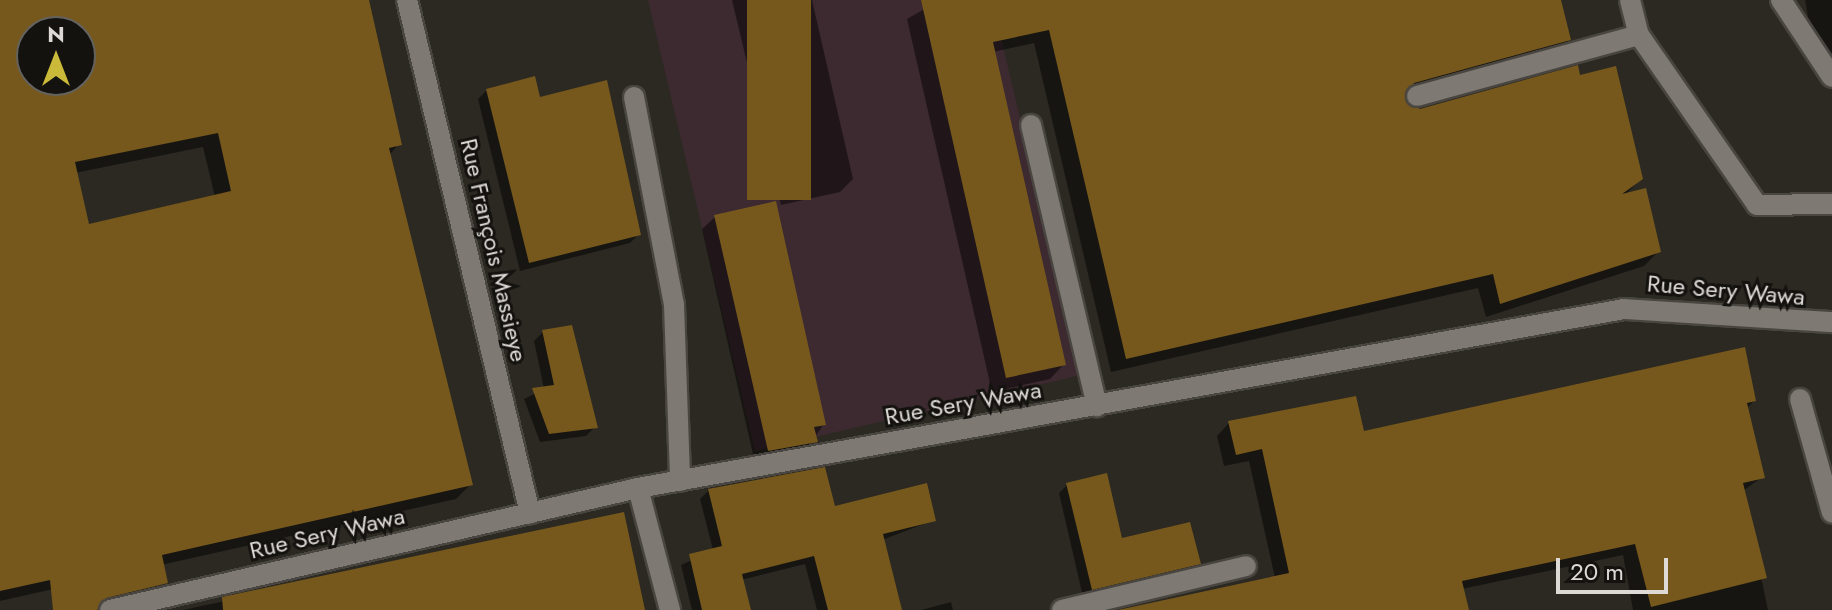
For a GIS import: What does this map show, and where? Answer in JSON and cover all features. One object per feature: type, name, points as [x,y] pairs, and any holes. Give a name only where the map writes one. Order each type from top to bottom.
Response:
[{"type":"street","name":"Rue François Massieye","points":[[407,0],[530,513]]},
{"type":"street","points":[[1630,0],[1639,35],[1757,205],[1832,204]]},
{"type":"street","points":[[1781,0],[1832,77]]},
{"type":"street","points":[[1417,96],[1639,35]]},
{"type":"street","points":[[634,97],[674,305],[680,481]]},
{"type":"street","points":[[1031,125],[1097,406]]},
{"type":"street","name":"Rue Sery Wawa","points":[[110,610],[638,488],[1624,309],[1832,322]]},
{"type":"street","points":[[1800,399],[1832,513]]},
{"type":"street","points":[[638,488],[670,610]]},
{"type":"street","points":[[1062,610],[1246,566]]},
{"type":"shaded area","points":[[648,0],[992,0],[1081,375],[755,451]]},
{"type":"building","points":[[0,0],[369,0],[402,145],[389,148],[473,485],[162,555],[168,583],[106,598],[97,610],[53,610],[50,580],[0,591]],"holes":[[[218,133],[231,191],[89,224],[75,162]]]},
{"type":"building","points":[[747,0],[811,0],[811,200],[747,200]]},
{"type":"building","points":[[921,0],[1561,0],[1571,40],[1414,83],[1405,100],[1420,109],[1578,65],[1580,75],[1616,66],[1643,179],[1622,194],[1646,188],[1661,252],[1500,304],[1493,274],[1126,359],[1049,30],[993,42],[1066,365],[1006,378]]},
{"type":"building","points":[[535,76],[540,97],[607,80],[641,235],[529,263],[486,89]]},
{"type":"building","points":[[776,201],[826,425],[814,427],[818,442],[768,451],[714,215]]},
{"type":"building","points":[[572,325],[598,428],[549,434],[532,388],[554,385],[542,330]]},
{"type":"building","points":[[1745,347],[1756,401],[1747,403],[1765,478],[1743,483],[1767,578],[1651,607],[1635,544],[1462,581],[1469,610],[1118,610],[1289,573],[1262,449],[1236,455],[1228,421],[1356,396],[1364,431]]},
{"type":"building","points":[[825,467],[835,506],[927,483],[936,521],[883,534],[902,610],[828,610],[814,556],[742,574],[751,610],[702,610],[689,554],[722,546],[708,489]]},
{"type":"building","points":[[1107,473],[1122,538],[1190,522],[1201,564],[1092,590],[1066,483]]},
{"type":"building","points":[[624,512],[645,610],[223,610],[222,597]]}]
